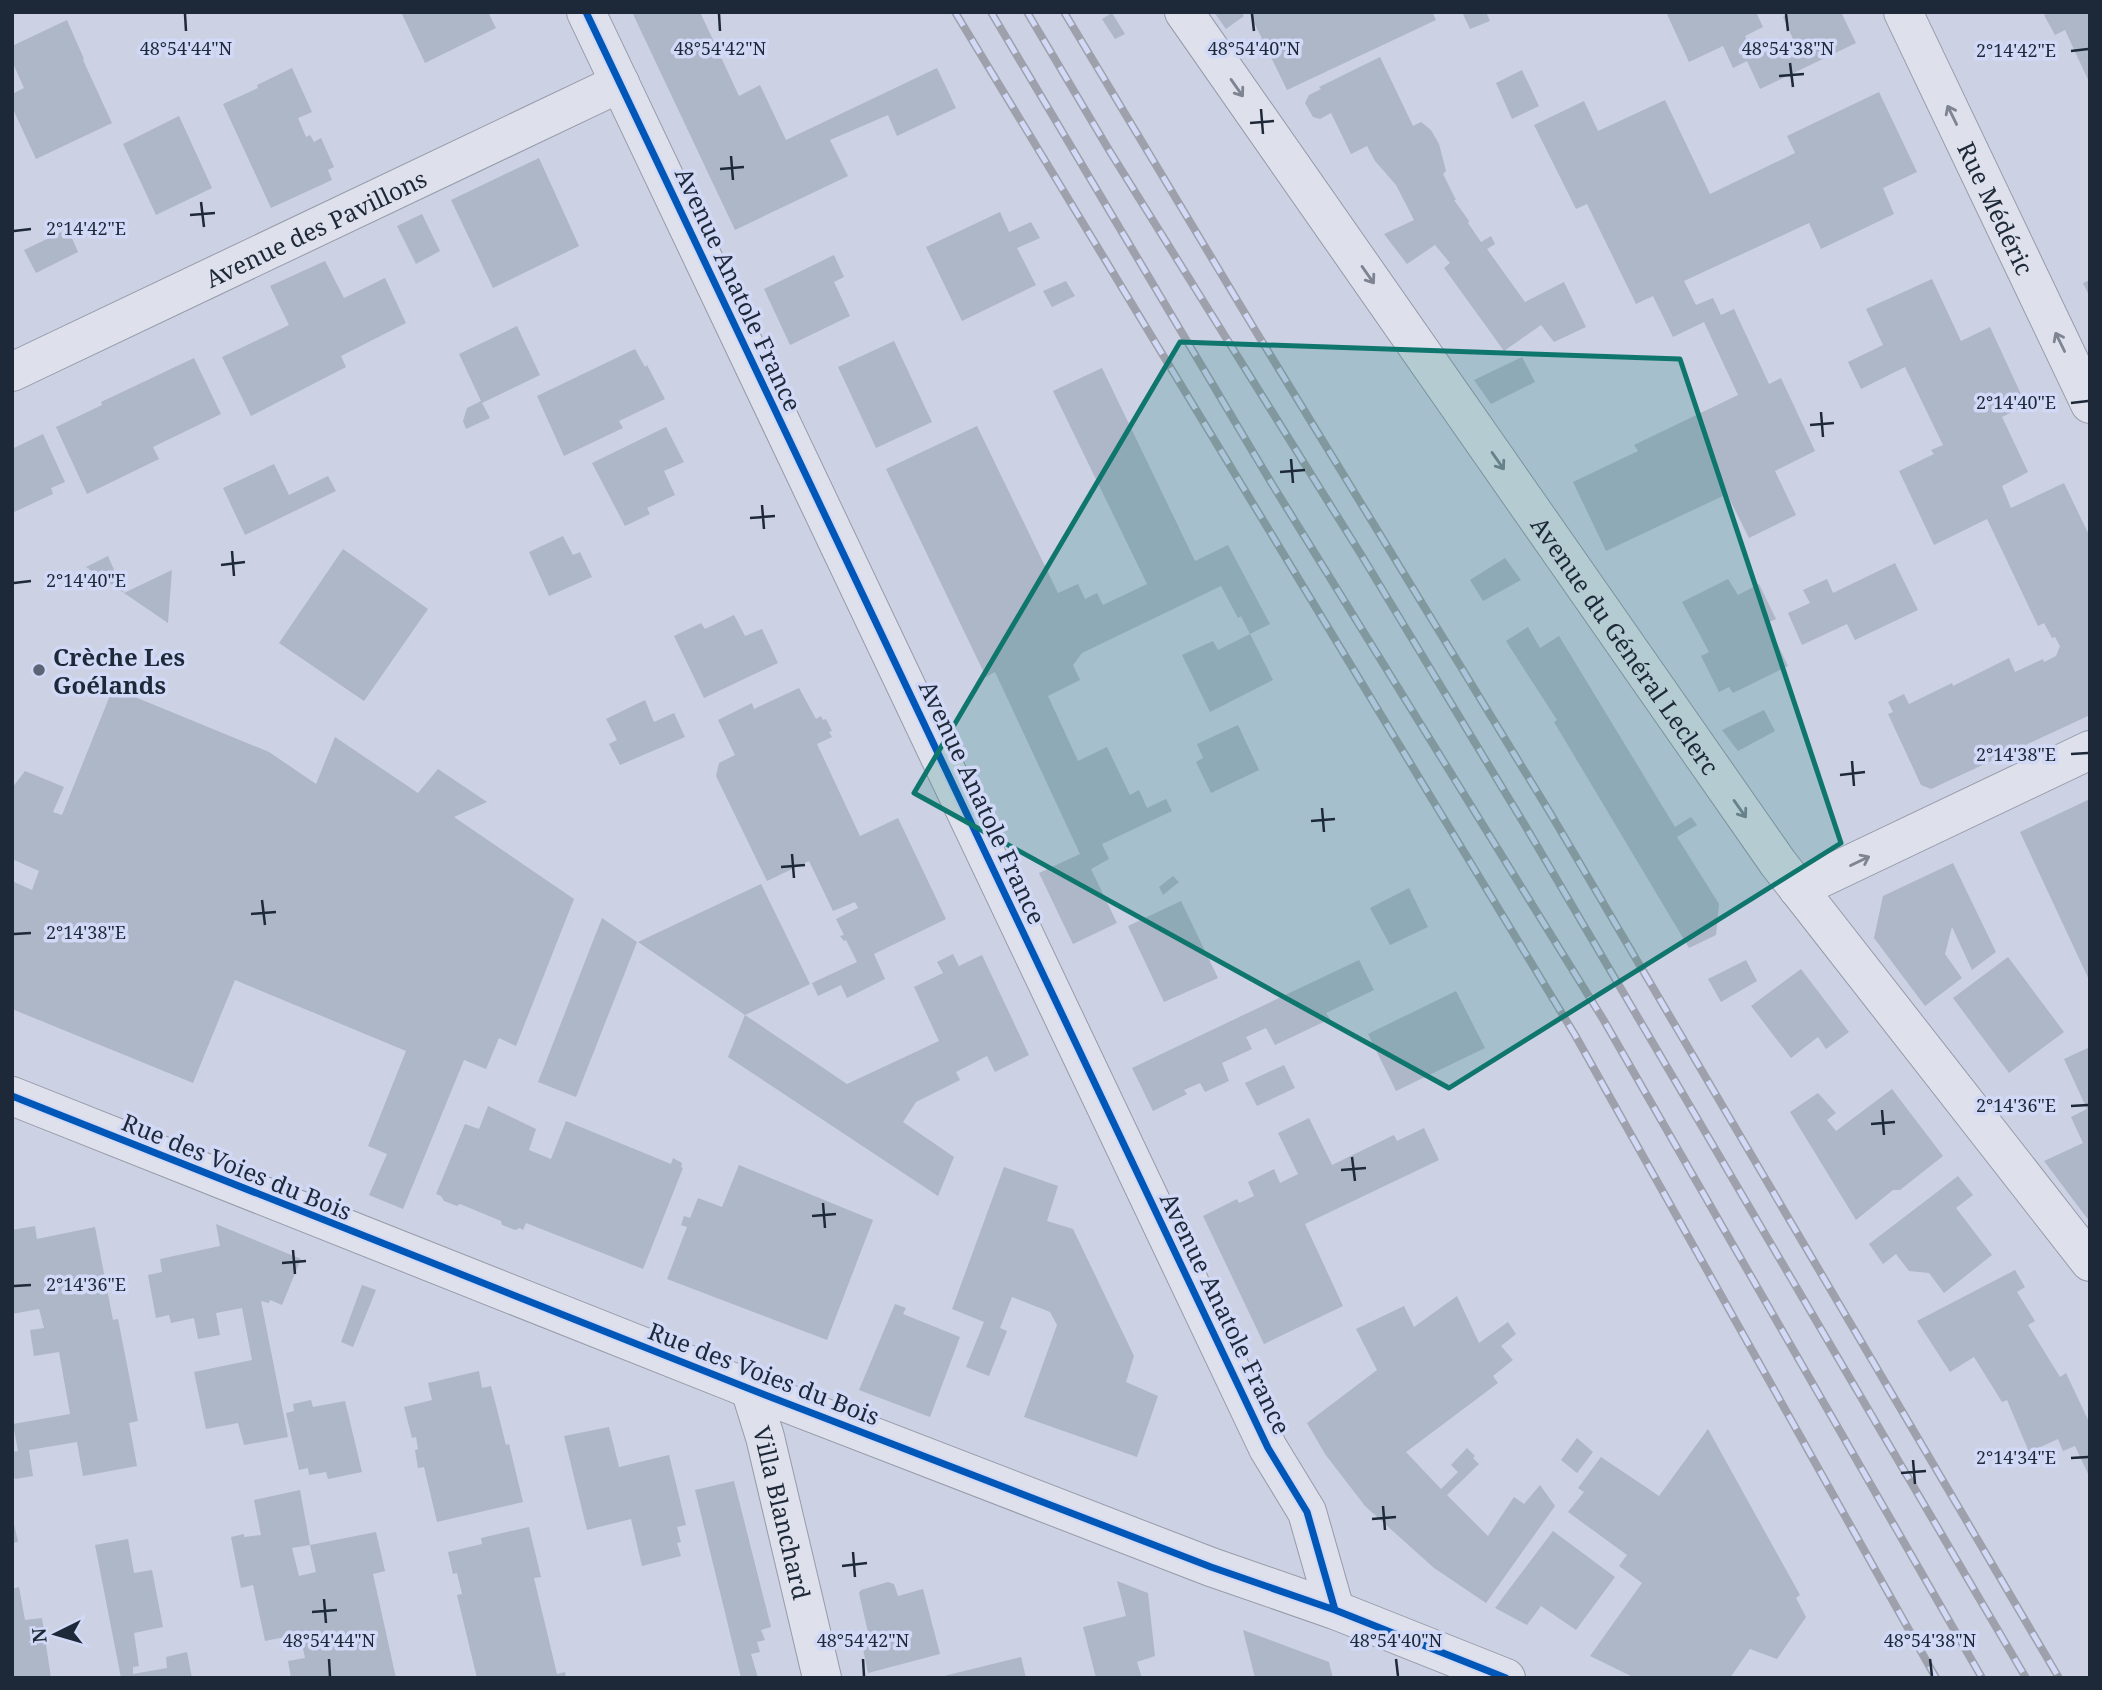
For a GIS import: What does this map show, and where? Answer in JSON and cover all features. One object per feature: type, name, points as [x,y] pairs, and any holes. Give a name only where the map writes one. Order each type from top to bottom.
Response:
[{"type":"street","name":"Avenue Anatole France","points":[[586,12],[1268,1448],[1307,1512],[1335,1610]]},
{"type":"street","name":"Avenue du Général Leclerc","points":[[1184,12],[1798,889],[2090,1262]]},
{"type":"street","name":"Rue Médéric","points":[[1903,12],[2090,404]]},
{"type":"street","name":"Avenue des Pavillons","points":[[12,372],[620,83]]},
{"type":"street","points":[[1798,889],[2090,750]]},
{"type":"street","name":"Rue des Voies du Bois","points":[[12,1096],[750,1389],[1211,1567],[1335,1610],[1506,1678]]},
{"type":"street","name":"Villa Blanchard","points":[[750,1389],[765,1437],[822,1678]]},
{"type":"highlighted area","points":[[1180,342],[1680,359],[1841,843],[1449,1088],[914,793]]},
{"type":"building","points":[[401,12],[488,12],[496,28],[425,63]]},
{"type":"building","points":[[632,12],[700,12],[739,96],[760,85],[786,140],[937,68],[956,108],[897,136],[888,115],[830,140],[848,176],[735,230]]},
{"type":"building","points":[[1214,12],[1241,12],[1244,16],[1226,29]]},
{"type":"building","points":[[1249,12],[1432,12],[1436,20],[1287,90]]},
{"type":"building","points":[[1462,12],[1486,12],[1490,21],[1470,29]]},
{"type":"building","points":[[1666,12],[1756,12],[1763,27],[1745,36],[1755,57],[1793,39],[1783,17],[1792,12],[1841,12],[1856,43],[1760,89],[1747,61],[1733,68],[1723,46],[1689,62]]},
{"type":"building","points":[[2051,12],[2090,12],[2090,84],[2065,30],[2055,35],[2044,15]]},
{"type":"building","points":[[1112,13],[1125,34],[1115,39],[1102,19]]},
{"type":"building","points":[[67,20],[112,123],[36,159],[12,107],[12,94],[24,88],[12,61],[12,46]]},
{"type":"building","points":[[1380,57],[1413,126],[1421,122],[1431,130],[1439,144],[1446,171],[1443,174],[1454,200],[1481,242],[1491,236],[1495,244],[1487,249],[1525,302],[1564,282],[1586,327],[1554,342],[1541,325],[1504,351],[1444,268],[1450,263],[1435,245],[1407,264],[1384,234],[1414,220],[1396,185],[1375,161],[1367,146],[1351,154],[1331,113],[1320,119],[1313,117],[1305,103],[1309,95],[1321,89],[1319,87]]},
{"type":"building","points":[[292,68],[312,112],[298,118],[306,137],[310,135],[314,142],[321,138],[334,167],[328,170],[332,180],[271,208],[223,104]]},
{"type":"building","points":[[1522,70],[1539,106],[1512,119],[1496,83]]},
{"type":"building","points":[[1879,92],[1917,172],[1883,188],[1894,214],[1821,249],[1809,223],[1684,281],[1696,305],[1713,298],[1721,315],[1734,309],[1769,384],[1781,378],[1815,451],[1775,471],[1796,515],[1749,538],[1727,494],[1606,551],[1573,482],[1638,451],[1634,445],[1738,395],[1704,322],[1673,337],[1653,296],[1636,304],[1587,204],[1576,209],[1534,125],[1584,101],[1598,131],[1665,100],[1710,194],[1795,153],[1787,136]]},
{"type":"building","points":[[179,116],[212,188],[156,215],[123,144]]},
{"type":"building","points":[[539,158],[579,246],[493,288],[451,200]]},
{"type":"building","points":[[1000,212],[1009,232],[1031,222],[1040,238],[1017,248],[1036,285],[962,321],[926,247]]},
{"type":"building","points":[[422,214],[440,251],[416,264],[397,226]]},
{"type":"building","points":[[68,229],[78,252],[36,273],[24,250]]},
{"type":"building","points":[[834,255],[844,277],[834,282],[850,316],[790,345],[764,289]]},
{"type":"building","points":[[325,261],[344,298],[385,278],[406,323],[341,356],[346,367],[251,416],[222,357],[289,325],[270,286]]},
{"type":"building","points":[[1932,279],[1961,341],[1990,327],[2026,405],[2002,417],[2028,472],[2002,486],[2011,508],[2064,483],[2090,537],[2090,715],[1931,789],[1921,785],[1888,714],[1893,712],[1888,702],[1904,694],[1909,704],[2009,658],[2015,672],[2056,656],[2060,646],[2044,623],[2038,626],[1987,519],[1934,545],[1899,471],[1934,454],[1931,450],[1943,445],[1905,367],[1861,389],[1848,362],[1883,345],[1866,309]]},
{"type":"building","points":[[2090,280],[2090,297],[2083,283]]},
{"type":"building","points":[[1066,281],[1075,296],[1052,307],[1043,291]]},
{"type":"building","points":[[517,326],[540,375],[482,403],[490,418],[466,429],[463,421],[467,408],[481,401],[459,354]]},
{"type":"building","points":[[894,341],[932,422],[876,448],[838,367]]},
{"type":"building","points":[[635,349],[665,399],[619,421],[623,428],[564,456],[537,396]]},
{"type":"building","points":[[1522,357],[1535,382],[1491,404],[1474,380]]},
{"type":"building","points":[[194,358],[221,414],[153,447],[159,459],[87,494],[56,427],[102,405],[101,402]]},
{"type":"building","points":[[1102,368],[1195,561],[1228,545],[1270,624],[1250,634],[1221,586],[1082,653],[1073,665],[1080,680],[1048,696],[1078,761],[1107,747],[1130,795],[1139,790],[1147,808],[1166,799],[1172,811],[1102,844],[1109,859],[1091,869],[1117,923],[1073,944],[1039,873],[1080,854],[995,672],[986,677],[886,469],[977,426],[1058,593],[1078,584],[1085,599],[1097,593],[1103,605],[1147,584],[1053,391]]},
{"type":"building","points":[[666,427],[684,462],[664,471],[675,495],[647,508],[650,514],[625,526],[592,463]]},
{"type":"building","points":[[43,434],[65,482],[51,488],[53,494],[12,513],[12,449]]},
{"type":"building","points":[[274,464],[289,495],[328,476],[336,491],[245,535],[223,488]]},
{"type":"building","points":[[563,536],[573,555],[580,552],[592,577],[549,596],[529,552]]},
{"type":"building","points":[[343,549],[428,609],[364,701],[279,643]]},
{"type":"building","points":[[108,556],[124,593],[86,567]]},
{"type":"building","points":[[1505,558],[1521,580],[1483,601],[1470,580]]},
{"type":"building","points":[[1895,563],[1918,610],[1855,640],[1847,624],[1802,645],[1788,613],[1810,603],[1803,590],[1827,579],[1833,593]]},
{"type":"building","points":[[172,570],[168,623],[124,593]]},
{"type":"building","points":[[1728,579],[1738,595],[1759,584],[1776,619],[1767,623],[1788,666],[1733,693],[1729,687],[1719,692],[1701,656],[1709,652],[1682,602]]},
{"type":"building","points":[[734,615],[745,636],[762,629],[778,663],[704,698],[674,636],[701,623],[705,629]]},
{"type":"building","points":[[1528,627],[1540,648],[1559,636],[1675,827],[1691,817],[1697,825],[1677,837],[1719,904],[1716,935],[1689,948],[1554,722],[1557,720],[1506,641]]},
{"type":"building","points":[[1250,634],[1273,680],[1210,712],[1182,655],[1213,641],[1218,650]]},
{"type":"building","points":[[113,688],[269,752],[316,784],[335,737],[418,793],[438,769],[487,802],[454,817],[574,899],[516,1046],[499,1038],[486,1069],[464,1060],[403,1209],[369,1195],[387,1154],[368,1146],[406,1051],[235,980],[193,1083],[12,1009],[12,881],[32,890],[39,871],[12,859],[12,788],[25,771],[64,787],[53,812],[62,815]]},
{"type":"building","points":[[799,688],[816,719],[821,716],[823,720],[826,719],[832,731],[829,732],[832,737],[817,744],[860,836],[898,818],[946,919],[874,954],[885,979],[847,998],[841,985],[818,996],[812,983],[857,962],[846,940],[840,936],[844,935],[836,919],[858,908],[855,902],[833,911],[809,861],[767,881],[716,776],[719,763],[735,755],[718,720],[752,703],[754,709]]},
{"type":"building","points":[[645,700],[654,722],[674,713],[685,737],[620,765],[609,744],[617,740],[606,719]]},
{"type":"building","points":[[1764,710],[1775,731],[1738,751],[1722,730]]},
{"type":"building","points":[[1238,725],[1259,770],[1211,793],[1196,762],[1203,758],[1197,744]]},
{"type":"building","points":[[2090,799],[2090,982],[2020,832]]},
{"type":"building","points":[[1953,863],[1996,952],[1972,970],[1952,927],[1945,954],[1962,978],[1925,1006],[1874,938],[1883,896]]},
{"type":"building","points":[[1173,876],[1179,882],[1163,895],[1159,887]]},
{"type":"building","points":[[761,884],[810,984],[745,1015],[638,942]]},
{"type":"building","points":[[1409,888],[1428,927],[1390,945],[1370,908]]},
{"type":"building","points":[[1181,901],[1218,978],[1164,1002],[1128,926]]},
{"type":"building","points":[[602,918],[637,942],[576,1097],[538,1082]]},
{"type":"building","points":[[953,954],[959,966],[982,955],[1029,1055],[995,1072],[987,1056],[956,1072],[960,1080],[916,1102],[903,1122],[954,1157],[938,1196],[728,1057],[745,1015],[847,1084],[939,1041],[914,987],[943,973],[937,962]]},
{"type":"building","points":[[2008,957],[2064,1032],[2009,1073],[1953,998]]},
{"type":"building","points":[[1359,960],[1374,990],[1326,1013],[1330,1019],[1275,1045],[1266,1028],[1246,1037],[1252,1049],[1222,1063],[1229,1081],[1205,1092],[1200,1083],[1184,1090],[1187,1094],[1153,1111],[1132,1068]]},
{"type":"building","points":[[1746,960],[1757,981],[1721,1002],[1708,979]]},
{"type":"building","points":[[1801,969],[1849,1032],[1826,1049],[1818,1037],[1791,1058],[1751,1006]]},
{"type":"building","points":[[1456,991],[1485,1048],[1396,1091],[1368,1034]]},
{"type":"building","points":[[2090,1047],[2090,1222],[2044,1161],[2083,1143],[2071,1117],[2087,1109],[2064,1059]]},
{"type":"building","points":[[1284,1065],[1295,1088],[1257,1106],[1245,1083]]},
{"type":"building","points":[[1892,1089],[1943,1156],[1900,1190],[1893,1190],[1856,1220],[1790,1112],[1818,1093],[1836,1113],[1827,1120],[1836,1131]]},
{"type":"building","points":[[488,1106],[536,1129],[529,1150],[551,1159],[566,1121],[671,1164],[673,1158],[682,1163],[683,1168],[643,1269],[526,1223],[523,1230],[515,1230],[502,1225],[501,1221],[460,1204],[457,1206],[444,1201],[436,1194],[465,1124],[479,1129]]},
{"type":"building","points":[[1309,1118],[1332,1165],[1394,1135],[1397,1141],[1424,1128],[1439,1160],[1305,1224],[1343,1306],[1264,1344],[1203,1216],[1237,1199],[1239,1203],[1254,1196],[1248,1182],[1274,1169],[1280,1183],[1298,1174],[1278,1133]]},
{"type":"building","points":[[739,1165],[873,1220],[827,1340],[667,1279],[687,1227],[681,1225],[684,1216],[690,1218],[698,1198],[722,1207]]},
{"type":"building","points":[[1004,1167],[1058,1186],[1047,1221],[1073,1229],[1134,1356],[1126,1382],[1158,1396],[1137,1457],[1024,1417],[1057,1325],[1050,1312],[1012,1297],[1000,1328],[1007,1331],[989,1376],[966,1367],[984,1322],[952,1309]]},
{"type":"building","points":[[1958,1176],[1973,1195],[1956,1208],[1992,1255],[1944,1293],[1929,1273],[1909,1271],[1896,1254],[1883,1264],[1869,1244]]},
{"type":"building","points":[[216,1224],[301,1259],[282,1305],[270,1300],[269,1303],[261,1301],[288,1437],[244,1445],[238,1423],[206,1429],[194,1372],[252,1360],[242,1308],[216,1313],[220,1335],[198,1339],[194,1318],[171,1323],[169,1315],[156,1318],[148,1275],[162,1272],[160,1259],[220,1246]]},
{"type":"building","points":[[35,1226],[37,1239],[95,1227],[113,1320],[118,1319],[138,1421],[129,1423],[137,1466],[83,1476],[77,1442],[29,1450],[33,1476],[15,1479],[12,1472],[12,1452],[18,1451],[13,1424],[70,1414],[59,1352],[34,1356],[30,1330],[44,1328],[39,1309],[12,1314],[12,1230]]},
{"type":"building","points":[[2015,1270],[2025,1287],[2017,1292],[2035,1321],[2028,1325],[2060,1377],[2066,1373],[2090,1424],[2090,1478],[2075,1446],[2063,1451],[2058,1439],[2029,1452],[2007,1400],[2002,1402],[1974,1357],[1950,1372],[1917,1321]]},
{"type":"building","points":[[362,1285],[376,1290],[353,1347],[341,1342]]},
{"type":"building","points":[[1457,1296],[1479,1343],[1508,1322],[1516,1334],[1501,1346],[1513,1360],[1493,1376],[1498,1383],[1406,1452],[1441,1489],[1458,1472],[1451,1465],[1467,1448],[1475,1456],[1473,1458],[1479,1464],[1447,1495],[1488,1536],[1514,1497],[1524,1504],[1540,1485],[1555,1506],[1486,1603],[1434,1568],[1365,1506],[1325,1454],[1307,1423],[1377,1370],[1356,1329],[1404,1306],[1414,1327]]},
{"type":"building","points":[[895,1304],[906,1308],[903,1314],[960,1337],[930,1417],[859,1390]]},
{"type":"building","points":[[479,1371],[482,1388],[491,1386],[523,1502],[437,1522],[424,1467],[418,1468],[416,1437],[412,1438],[404,1407],[432,1400],[428,1383]]},
{"type":"building","points":[[311,1400],[313,1407],[345,1401],[362,1472],[328,1479],[326,1472],[309,1475],[308,1468],[299,1470],[286,1413],[294,1411],[293,1404]]},
{"type":"building","points":[[609,1427],[619,1467],[669,1455],[686,1525],[677,1527],[681,1542],[677,1543],[681,1556],[642,1566],[631,1519],[587,1530],[564,1436]]},
{"type":"building","points":[[1708,1429],[1800,1595],[1796,1598],[1806,1617],[1777,1659],[1750,1649],[1730,1678],[1635,1678],[1590,1656],[1642,1583],[1619,1566],[1627,1555],[1568,1512],[1584,1492],[1578,1488],[1601,1457],[1659,1496]]},
{"type":"building","points":[[1577,1438],[1593,1452],[1577,1473],[1561,1460]]},
{"type":"building","points":[[734,1481],[771,1627],[761,1630],[765,1640],[757,1642],[760,1652],[751,1654],[758,1678],[741,1678],[695,1490]]},
{"type":"building","points":[[300,1490],[310,1545],[376,1532],[385,1571],[373,1574],[396,1678],[291,1678],[288,1661],[305,1658],[300,1634],[265,1641],[253,1585],[241,1588],[231,1537],[244,1534],[244,1537],[261,1535],[254,1500]],"holes":[[[310,1545],[316,1572],[299,1576],[292,1548]]]},
{"type":"building","points":[[12,1515],[18,1542],[12,1543]]},
{"type":"building","points":[[529,1527],[541,1577],[534,1578],[557,1674],[565,1672],[566,1678],[477,1678],[457,1595],[462,1594],[457,1573],[453,1574],[448,1552],[482,1544],[481,1538]]},
{"type":"building","points":[[1553,1531],[1615,1577],[1576,1630],[1541,1606],[1527,1625],[1495,1608]]},
{"type":"building","points":[[128,1539],[134,1573],[152,1570],[163,1627],[134,1633],[139,1666],[133,1667],[133,1674],[167,1668],[166,1657],[187,1652],[192,1678],[121,1678],[95,1545]]},
{"type":"building","points":[[1117,1581],[1148,1593],[1155,1656],[1137,1662],[1142,1678],[1096,1678],[1083,1627],[1126,1616]]},
{"type":"building","points":[[888,1582],[894,1584],[898,1596],[923,1589],[940,1654],[868,1673],[861,1639],[869,1637],[859,1593]]},
{"type":"building","points":[[19,1587],[25,1620],[42,1618],[51,1678],[12,1678],[12,1589]]},
{"type":"building","points":[[1243,1630],[1329,1662],[1333,1678],[1255,1678]]},
{"type":"building","points":[[1021,1657],[1026,1678],[944,1676]]},
{"type":"railway","points":[[955,12],[1575,1035],[1936,1678]]},
{"type":"railway","points":[[991,12],[1272,484],[1603,1019],[1982,1678]]},
{"type":"railway","points":[[1027,12],[1109,150],[1362,556],[1526,827],[2026,1678]]},
{"type":"railway","points":[[1064,12],[1552,816],[2059,1678]]},
{"type":"cycle path","points":[[586,12],[1268,1448],[1307,1512],[1335,1610]]},
{"type":"cycle path","points":[[12,1096],[750,1389],[1211,1567],[1335,1610],[1506,1678]]},
{"type":"place","name":"Crèche Les Goélands","points":[[39,670]]}]
